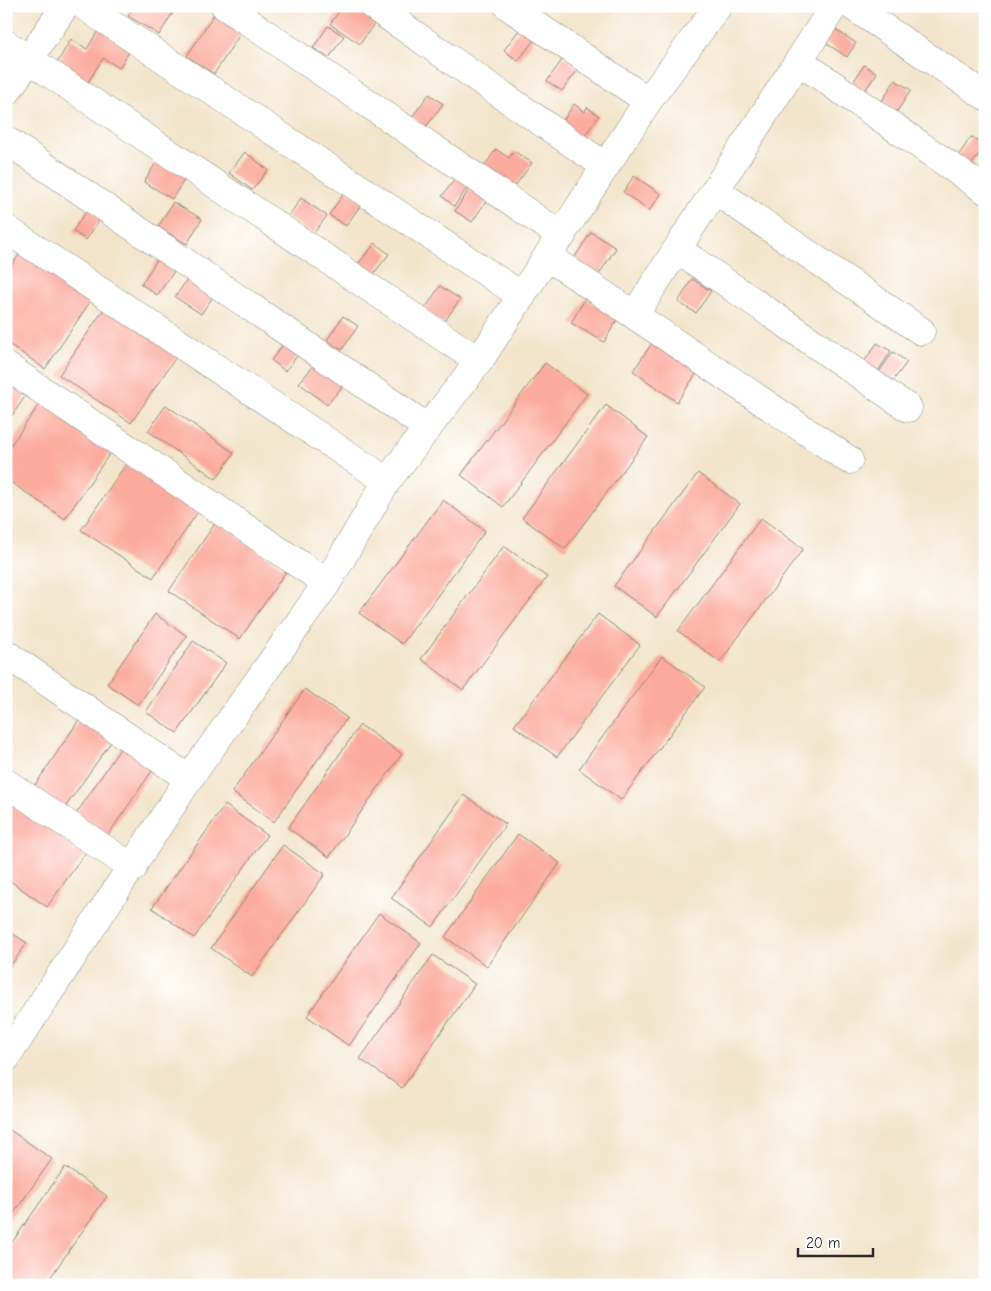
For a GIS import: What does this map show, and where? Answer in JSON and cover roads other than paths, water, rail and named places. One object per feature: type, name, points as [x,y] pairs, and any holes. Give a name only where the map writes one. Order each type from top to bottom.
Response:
[{"type":"street","points":[[6,93],[17,51],[65,6]]},
{"type":"street","points":[[84,6],[522,296]]},
{"type":"street","points":[[225,6],[555,247],[635,314],[849,460]]},
{"type":"street","points":[[373,6],[605,166]]},
{"type":"street","points":[[508,6],[648,101]]},
{"type":"street","points":[[6,1058],[190,779],[327,583],[388,481],[479,361],[555,247],[648,101],[718,6]]},
{"type":"street","points":[[635,314],[800,62],[834,6]]},
{"type":"street","points":[[852,6],[985,96]]},
{"type":"street","points":[[17,51],[479,361]]},
{"type":"street","points":[[800,62],[985,190]]},
{"type":"street","points":[[6,140],[428,428]]},
{"type":"street","points":[[716,191],[921,331]]},
{"type":"street","points":[[6,229],[388,481]]},
{"type":"street","points":[[676,249],[908,408]]},
{"type":"street","points":[[6,366],[327,583]]},
{"type":"street","points":[[6,654],[190,779]]},
{"type":"street","points":[[6,783],[132,868]]}]
